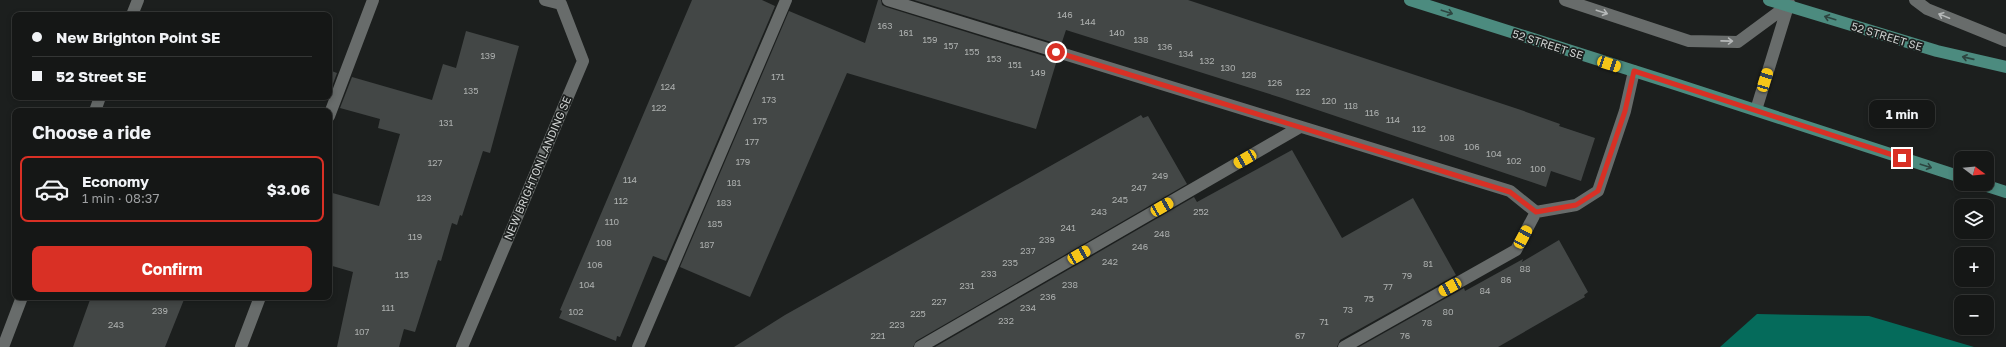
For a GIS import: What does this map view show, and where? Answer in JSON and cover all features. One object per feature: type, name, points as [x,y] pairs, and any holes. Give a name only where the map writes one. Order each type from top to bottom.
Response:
[{"type":"main road","name":"52 STREET SE","points":[[1410,0],[1954,175]]},
{"type":"main road","name":"52 STREET SE","points":[[1769,0],[1789,2],[1937,51],[2006,67]]},
{"type":"main road","points":[[1994,188],[2006,192]]},
{"type":"street","points":[[133,12],[138,0]]},
{"type":"street","points":[[332,108],[373,0]]},
{"type":"street","name":"NEW BRIGHTON LANDING SE","points":[[462,347],[583,61],[561,4],[545,0]]},
{"type":"street","points":[[638,347],[786,0]]},
{"type":"street","points":[[888,0],[1510,192],[1536,212],[1576,205],[1598,191],[1625,111],[1634,71]]},
{"type":"street","points":[[1565,0],[1689,41],[1738,42],[1789,2]]},
{"type":"street","points":[[1915,0],[1927,9],[2006,41]]},
{"type":"street","points":[[1756,110],[1789,2]]},
{"type":"street","points":[[920,347],[1300,127]]},
{"type":"street","points":[[1344,347],[1516,250],[1536,212]]},
{"type":"street","points":[[3,347],[21,300]]},
{"type":"street","points":[[241,347],[259,300]]},
{"type":"shaded area","points":[[1757,314],[1869,316],[1974,347],[1720,347]]},
{"type":"building","points":[[692,0],[762,0],[775,6],[666,261],[653,256],[620,337],[617,336],[616,341],[559,318],[562,311],[560,310]]},
{"type":"building","points":[[878,0],[881,0],[882,5],[886,7],[1057,60],[1036,129],[847,73],[750,297],[680,267],[789,11],[865,43]]},
{"type":"building","points":[[914,0],[1188,0],[1518,109],[1560,124],[1559,126],[1595,138],[1581,181],[1551,171],[1546,187],[1282,98],[1066,30],[1061,45]]},
{"type":"building","points":[[466,31],[519,46],[490,153],[483,151],[462,216],[460,215],[457,225],[452,223],[441,261],[438,260],[415,332],[404,329],[399,347],[337,347],[353,272],[332,266],[332,193],[379,206],[400,134],[378,128],[380,119],[340,108],[352,77],[432,100],[443,64],[456,68]]},
{"type":"building","points":[[332,71],[337,73],[332,87]]},
{"type":"building","points":[[1141,115],[1143,118],[1148,116],[1187,184],[916,341],[913,347],[734,347],[785,315]]},
{"type":"building","points":[[1292,150],[1342,238],[1413,198],[1456,275],[1340,340],[1337,347],[935,347],[1194,197],[1197,202]]},
{"type":"building","points":[[1559,240],[1588,292],[1584,295],[1585,297],[1498,347],[1359,347],[1464,288],[1465,291],[1523,259],[1522,262]]},
{"type":"building","points":[[90,300],[184,300],[165,347],[73,347]]},
{"type":"route","points":[[1056,52],[1510,192],[1536,212],[1576,205],[1598,191],[1625,111],[1634,71],[1902,158]]}]
